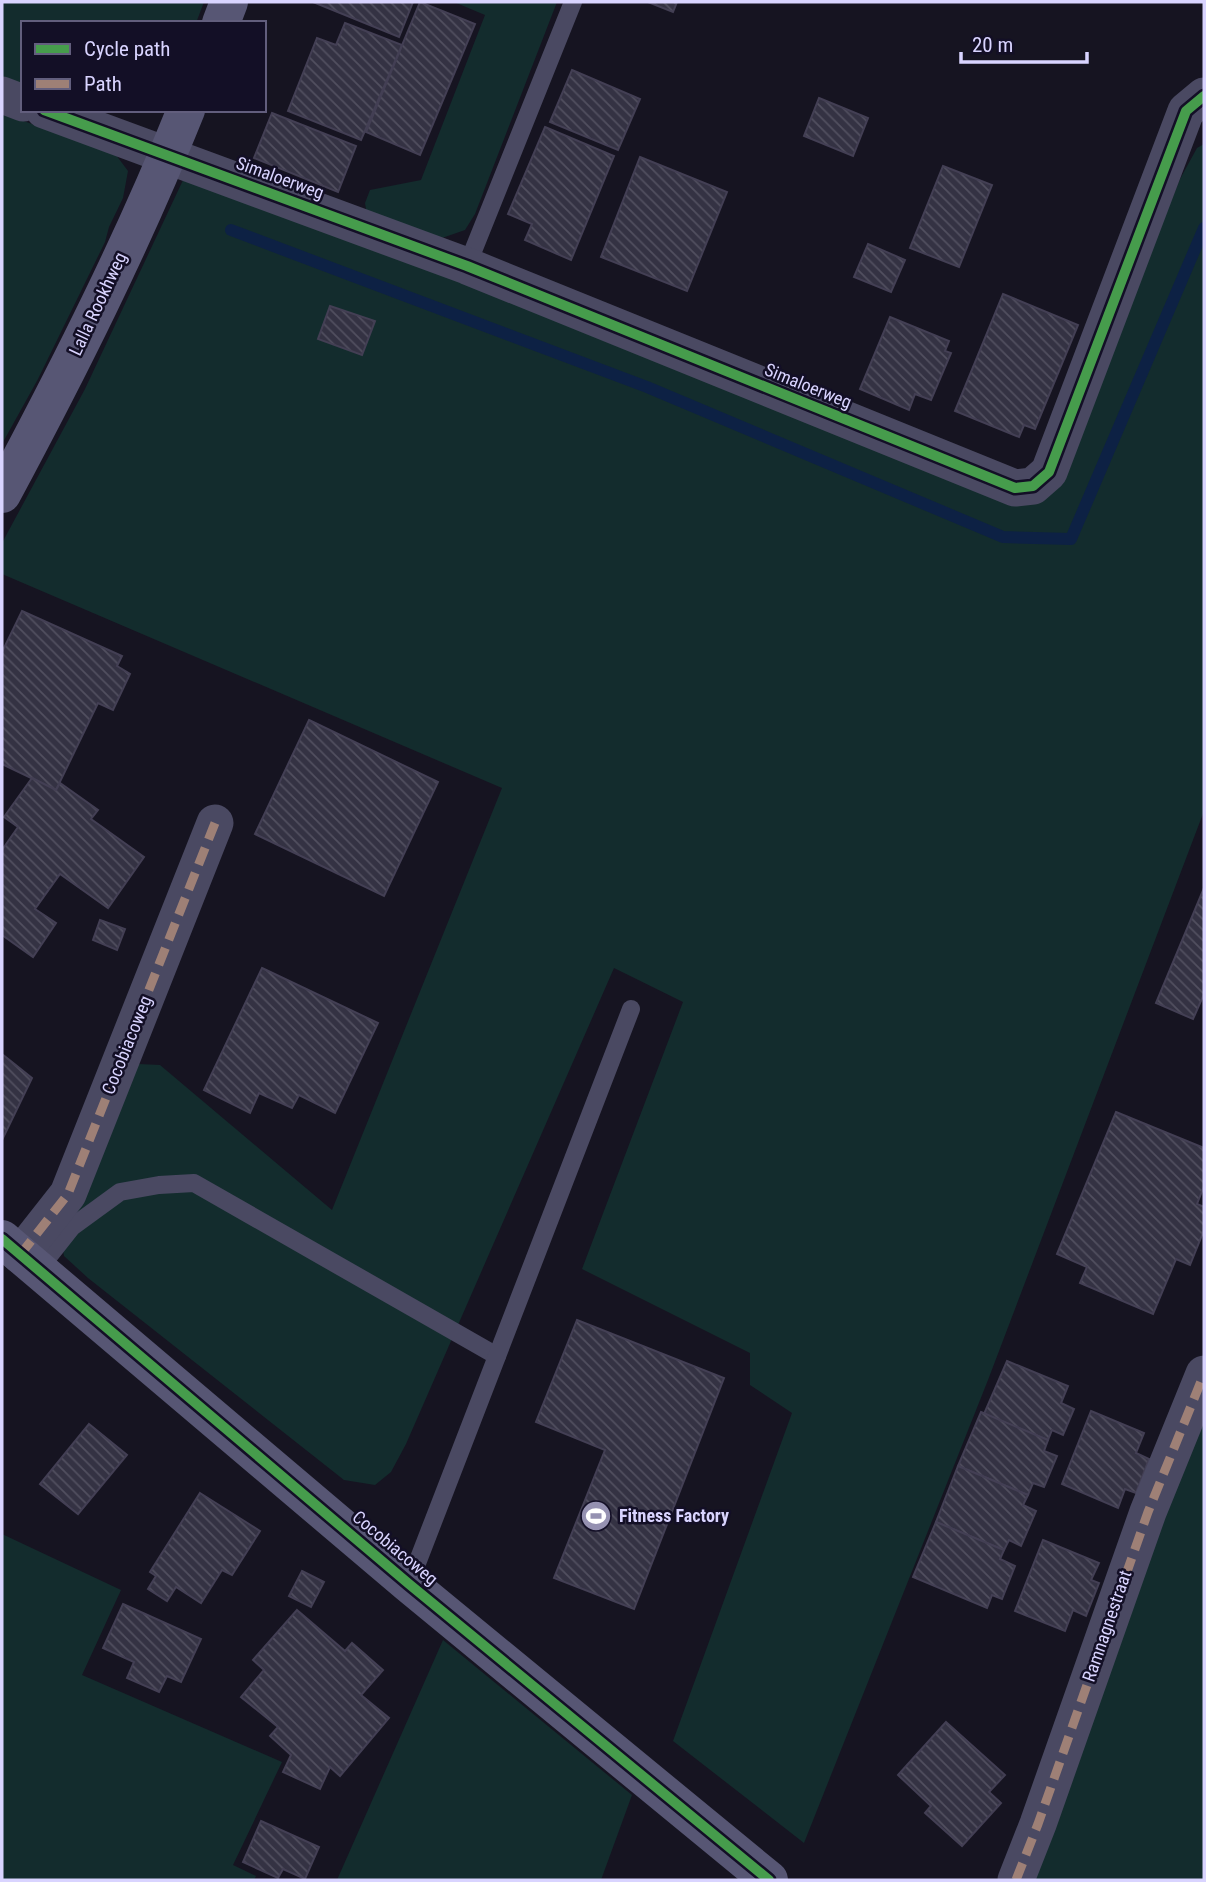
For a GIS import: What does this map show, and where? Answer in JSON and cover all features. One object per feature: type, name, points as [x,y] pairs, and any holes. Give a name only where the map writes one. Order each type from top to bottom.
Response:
[{"type":"street","points":[[222,21],[229,2]]},
{"type":"street","points":[[2,95],[21,102]]},
{"type":"street","name":"Simaloerweg","points":[[49,112],[467,265],[1015,488],[1034,486],[1049,472],[1186,111],[1204,96]]},
{"type":"street","name":"Lalla Rookhweg","points":[[2,494],[57,391],[168,156],[185,112]]},
{"type":"street","name":"Cocobiacoweg","points":[[215,824],[68,1194],[20,1255],[409,1584],[769,1880]]},
{"type":"street","name":"Ramnagnestraat","points":[[1016,1880],[1147,1512],[1204,1374]]},
{"type":"lane","points":[[467,265],[573,2]]},
{"type":"lane","points":[[409,1584],[631,1009]]},
{"type":"lane","points":[[20,1255],[72,1227],[120,1192],[159,1185],[194,1183],[496,1356]]},
{"type":"green space","points":[[2,2],[204,2],[197,21],[21,21],[21,90],[2,83]]},
{"type":"green space","points":[[454,2],[557,2],[475,214],[465,230],[442,238],[367,215],[365,203],[370,190],[421,180],[485,15]]},
{"type":"green space","points":[[2,113],[116,155],[128,171],[123,198],[105,242],[38,379],[2,444]]},
{"type":"green space","points":[[1204,144],[1204,811],[988,1380],[804,1843],[673,1741],[792,1413],[750,1385],[750,1353],[582,1269],[683,1002],[614,968],[406,1444],[391,1472],[375,1485],[344,1480],[88,1278],[64,1256],[61,1240],[138,1064],[160,1065],[332,1210],[502,788],[2,574],[2,543],[85,389],[184,178],[444,270],[1020,505],[1042,502],[1055,486],[1180,179],[1197,148]]},
{"type":"green space","points":[[1204,1416],[1204,1880],[1026,1880]]},
{"type":"green space","points":[[2,1534],[121,1590],[82,1675],[282,1762],[233,1865],[256,1876],[254,1880],[2,1880]]},
{"type":"green space","points":[[443,1640],[632,1795],[601,1880],[337,1880]]},
{"type":"building","points":[[313,2],[413,2],[399,37]]},
{"type":"building","points":[[420,2],[475,24],[420,155],[366,132]]},
{"type":"building","points":[[648,2],[677,2],[673,12]]},
{"type":"building","points":[[345,23],[402,45],[361,140],[288,111],[317,38],[336,45]]},
{"type":"building","points":[[572,70],[640,99],[618,150],[550,122]]},
{"type":"building","points":[[819,98],[868,118],[853,156],[804,136]]},
{"type":"building","points":[[272,113],[356,146],[338,192],[254,158]]},
{"type":"building","points":[[545,127],[614,156],[571,260],[525,240],[532,224],[508,214]]},
{"type":"building","points":[[640,157],[727,192],[687,291],[601,257]]},
{"type":"building","points":[[943,166],[992,185],[959,267],[910,248]]},
{"type":"building","points":[[868,244],[905,260],[891,292],[854,277]]},
{"type":"building","points":[[1003,294],[1078,325],[1035,429],[1024,425],[1019,437],[955,411]]},
{"type":"building","points":[[330,306],[375,321],[362,355],[318,339]]},
{"type":"building","points":[[890,317],[949,341],[945,351],[951,353],[931,400],[915,394],[909,410],[860,389]]},
{"type":"building","points":[[22,611],[122,656],[117,666],[130,674],[113,710],[98,703],[56,790],[2,764],[2,652]]},
{"type":"building","points":[[309,720],[438,782],[384,896],[255,834]]},
{"type":"building","points":[[32,778],[56,790],[60,783],[98,810],[91,819],[144,857],[108,908],[60,874],[35,909],[56,923],[33,957],[2,935],[2,850],[18,827],[4,817]]},
{"type":"building","points":[[1204,888],[1204,994],[1193,1019],[1156,1003]]},
{"type":"building","points":[[100,920],[125,929],[117,950],[93,940]]},
{"type":"building","points":[[262,968],[378,1023],[335,1113],[299,1095],[292,1108],[259,1093],[250,1113],[204,1090]]},
{"type":"building","points":[[2,1054],[32,1078],[2,1140]]},
{"type":"building","points":[[1116,1112],[1204,1148],[1204,1186],[1197,1204],[1204,1207],[1204,1230],[1190,1265],[1176,1259],[1153,1314],[1080,1283],[1087,1267],[1057,1254]]},
{"type":"building","points":[[577,1320],[724,1378],[634,1609],[554,1578],[605,1450],[536,1422]]},
{"type":"building","points":[[1007,1361],[1068,1386],[1061,1403],[1074,1409],[1063,1435],[1052,1430],[1048,1440],[984,1414]]},
{"type":"building","points":[[1091,1411],[1144,1433],[1136,1453],[1149,1459],[1136,1493],[1125,1489],[1118,1508],[1062,1484]]},
{"type":"building","points":[[981,1412],[1048,1440],[1044,1451],[1057,1456],[1044,1487],[1033,1483],[1028,1495],[958,1466]]},
{"type":"building","points":[[89,1424],[127,1455],[78,1514],[40,1484]]},
{"type":"building","points":[[958,1466],[1028,1495],[1023,1505],[1036,1511],[1021,1546],[1009,1540],[1004,1550],[936,1522]]},
{"type":"building","points":[[200,1493],[260,1531],[232,1575],[222,1570],[201,1603],[176,1587],[167,1601],[148,1589],[156,1576],[150,1572]]},
{"type":"building","points":[[936,1522],[1004,1550],[1000,1559],[1015,1566],[1002,1599],[992,1595],[987,1608],[913,1577]]},
{"type":"building","points":[[1043,1540],[1099,1563],[1091,1580],[1099,1583],[1086,1616],[1073,1610],[1065,1631],[1015,1611]]},
{"type":"building","points":[[302,1571],[324,1582],[311,1607],[289,1596]]},
{"type":"building","points":[[123,1604],[201,1639],[181,1682],[167,1676],[159,1692],[127,1678],[134,1662],[103,1648]]},
{"type":"building","points":[[297,1610],[345,1651],[352,1643],[383,1670],[361,1695],[389,1718],[340,1776],[330,1767],[320,1789],[283,1772],[291,1755],[270,1736],[278,1727],[241,1697],[264,1670],[253,1660]]},
{"type":"building","points":[[946,1722],[1005,1775],[989,1792],[1001,1803],[962,1846],[925,1813],[931,1806],[898,1775]]},
{"type":"building","points":[[261,1821],[319,1847],[305,1879],[283,1869],[278,1878],[243,1862]]},
{"type":"waterway","points":[[231,230],[647,387],[1003,537],[1071,539],[1204,228]]},
{"type":"marked path","points":[[20,1255],[68,1194],[215,823]]},
{"type":"marked path","points":[[1016,1880],[1148,1512],[1204,1374]]},
{"type":"cycle path","points":[[49,112],[467,266],[1015,488],[1033,486],[1049,472],[1186,111],[1204,96]]},
{"type":"cycle path","points":[[2,1239],[409,1584],[769,1880]]},
{"type":"place","name":"Fitness Factory","points":[[596,1516]]}]
